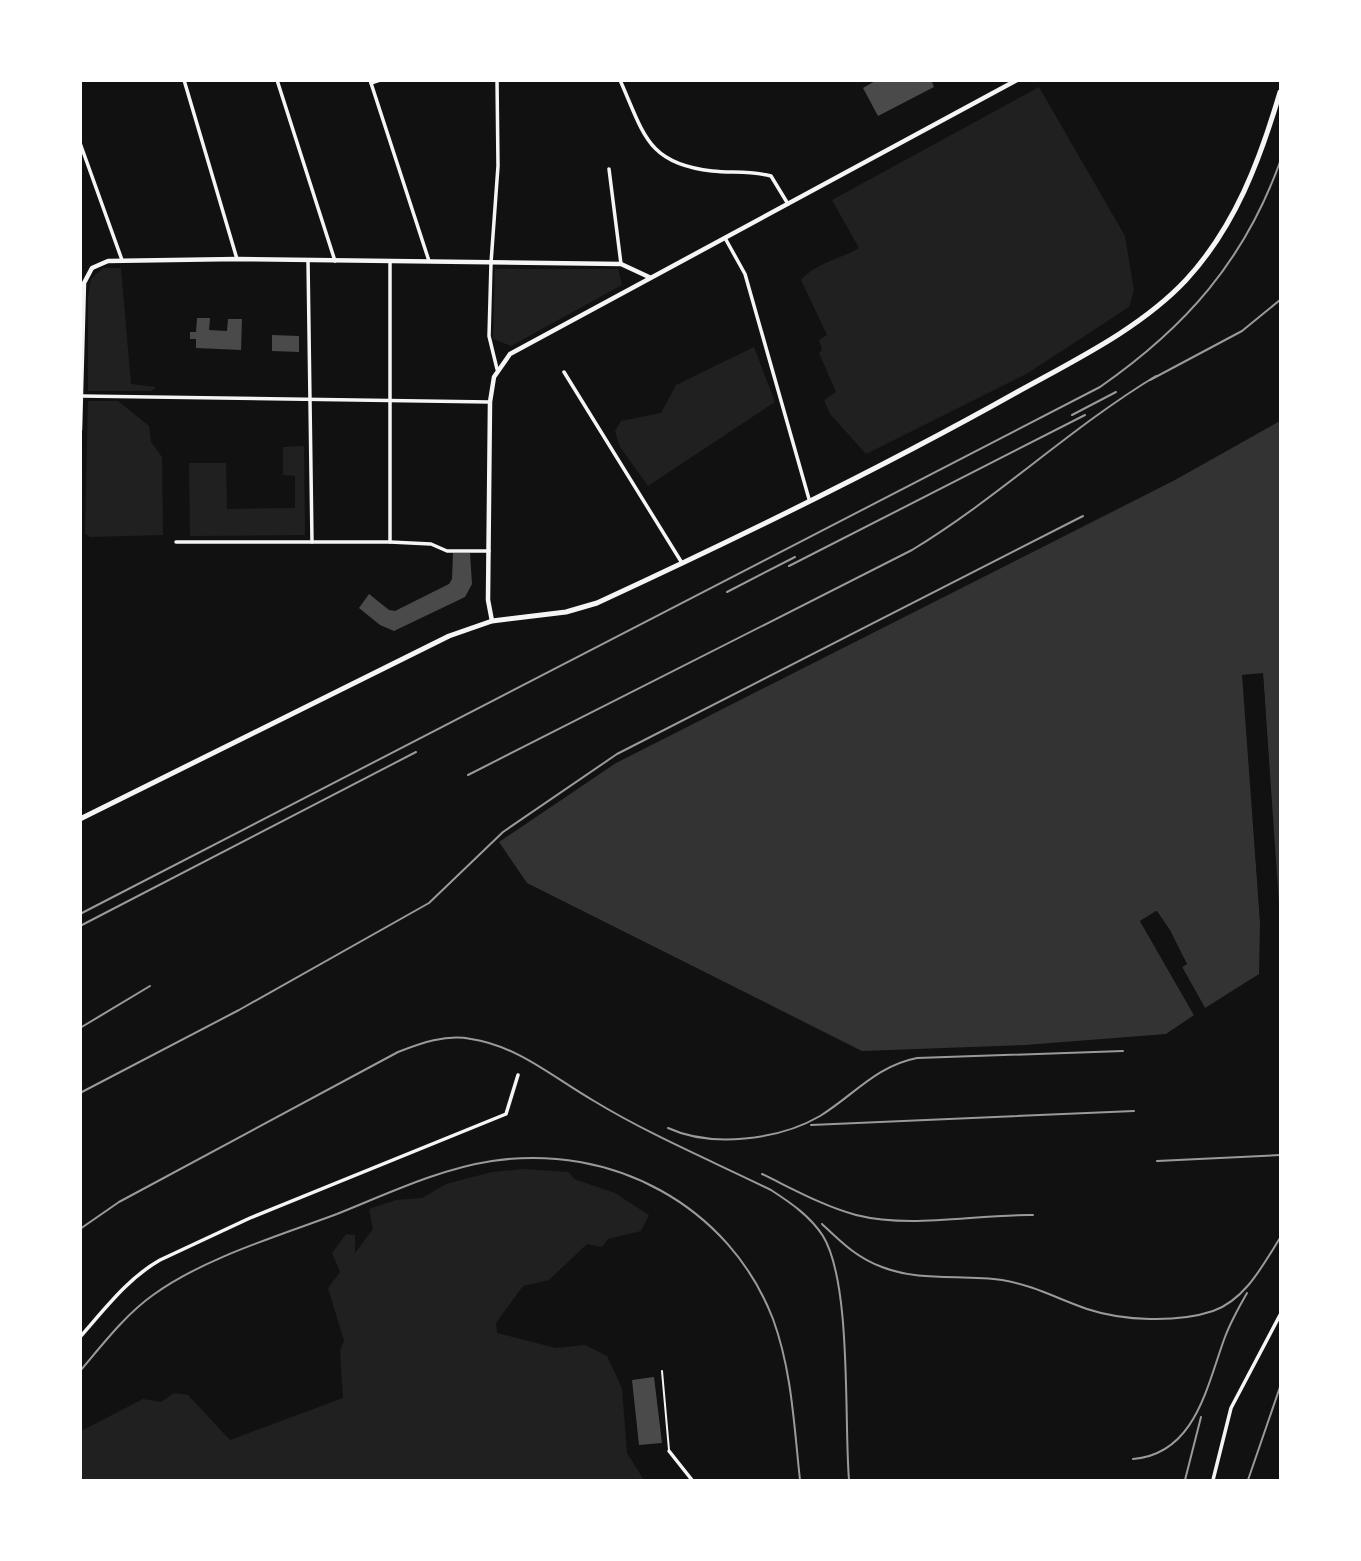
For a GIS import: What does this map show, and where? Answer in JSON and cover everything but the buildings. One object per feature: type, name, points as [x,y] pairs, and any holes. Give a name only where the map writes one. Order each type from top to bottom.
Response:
[{"type":"main road","points":[[492,621],[488,600],[490,402],[497,369],[521,347],[1017,80]]},
{"type":"main road","points":[[80,819],[412,652],[492,621],[583,608],[682,563],[946,432],[1120,331],[1166,298],[1202,261],[1231,216],[1261,153],[1280,92]]},
{"type":"main road","points":[[80,430],[84,283],[88,274],[99,264],[122,260],[237,259],[621,264],[650,277]]},
{"type":"street","points":[[184,80],[237,259]]},
{"type":"street","points":[[277,80],[335,261]]},
{"type":"street","points":[[380,80],[370,82],[430,262]]},
{"type":"street","points":[[497,80],[498,166],[489,336],[497,369]]},
{"type":"street","points":[[620,80],[650,144],[659,155],[685,166],[771,176],[788,205]]},
{"type":"street","points":[[80,143],[122,260]]},
{"type":"street","points":[[609,169],[621,264]]},
{"type":"street","points":[[725,239],[745,274],[809,499]]},
{"type":"street","points":[[308,260],[312,542]]},
{"type":"street","points":[[390,261],[390,542]]},
{"type":"street","points":[[564,372],[682,563]]},
{"type":"street","points":[[81,396],[490,402]]},
{"type":"street","points":[[176,542],[390,542],[431,544],[447,551],[489,551]]},
{"type":"street","points":[[80,1337],[102,1310],[148,1267],[160,1260],[250,1218],[506,1114],[518,1075]]},
{"type":"street","points":[[1213,1480],[1231,1408],[1280,1315]]},
{"type":"street","points":[[669,1451],[692,1480]]},
{"type":"lane","points":[[662,1371],[669,1451]]},
{"type":"shaded area","points":[[1039,87],[1125,236],[1134,290],[1129,307],[1028,373],[866,454],[830,414],[824,400],[836,392],[819,353],[822,350],[819,340],[827,335],[801,280],[820,266],[859,248],[832,200]]},
{"type":"shaded area","points":[[103,268],[121,268],[131,384],[156,387],[152,391],[88,391],[88,298],[91,279]]},
{"type":"shaded area","points":[[495,269],[618,269],[622,285],[511,346],[493,339]]},
{"type":"shaded area","points":[[754,347],[775,402],[648,486],[620,447],[615,431],[621,421],[661,413],[676,385]]},
{"type":"shaded area","points":[[88,401],[118,401],[149,426],[151,442],[162,457],[163,535],[90,537],[85,533]]},
{"type":"shaded area","points":[[1280,421],[1280,918],[1263,674],[1243,675],[1260,921],[1259,974],[1205,1008],[1182,967],[1187,964],[1156,911],[1140,921],[1194,1015],[1166,1034],[1025,1045],[862,1051],[527,883],[499,842],[616,763],[1175,480]]},
{"type":"shaded area","points":[[304,446],[305,535],[190,536],[189,463],[226,463],[227,509],[295,508],[295,476],[283,475],[283,447]]},
{"type":"shaded area","points":[[523,1169],[569,1172],[574,1179],[615,1193],[649,1215],[641,1231],[608,1239],[602,1247],[587,1244],[549,1280],[523,1286],[496,1323],[497,1333],[556,1348],[585,1345],[607,1356],[622,1388],[627,1453],[644,1480],[81,1480],[81,1431],[143,1399],[161,1402],[174,1393],[188,1395],[230,1440],[343,1398],[340,1350],[344,1341],[328,1288],[340,1272],[332,1253],[346,1234],[355,1235],[355,1253],[373,1229],[369,1209],[396,1200],[422,1198],[446,1184],[492,1172]]},
{"type":"pier","points":[[1263,673],[1279,919],[1276,919],[1259,677],[1246,678],[1263,921],[1260,921],[1242,675]]},
{"type":"pier","points":[[1157,911],[1187,964],[1182,967],[1205,1008],[1202,1010],[1178,968],[1182,963],[1164,926],[1155,916],[1145,922],[1197,1013],[1194,1015],[1140,921]]},
{"type":"railway","points":[[80,914],[1100,387],[1159,340],[1209,289],[1249,230],[1280,162]]},
{"type":"railway","points":[[1150,380],[1242,331],[1280,300]]},
{"type":"railway","points":[[468,775],[912,550],[944,530],[1124,396],[1156,376]]},
{"type":"railway","points":[[1072,415],[1116,392]]},
{"type":"railway","points":[[789,566],[1085,415]]},
{"type":"railway","points":[[80,1093],[239,1010],[429,903],[503,832],[617,754],[1083,516]]},
{"type":"railway","points":[[727,592],[795,557]]},
{"type":"railway","points":[[80,926],[416,752]]},
{"type":"railway","points":[[80,1028],[150,986]]},
{"type":"railway","points":[[80,1229],[119,1202],[398,1052],[443,1039],[462,1038],[504,1048],[637,1125],[771,1190],[800,1210],[818,1229],[832,1258],[843,1318],[849,1480]]},
{"type":"railway","points":[[668,1128],[704,1138],[724,1139],[765,1136],[785,1131],[820,1116],[889,1067],[917,1058],[1123,1051]]},
{"type":"railway","points":[[811,1125],[1134,1111]]},
{"type":"railway","points":[[1157,1161],[1280,1155]]},
{"type":"railway","points":[[80,1371],[143,1303],[173,1282],[218,1259],[452,1170],[492,1161],[536,1158],[580,1162],[622,1173],[661,1190],[696,1214],[727,1244],[753,1279],[773,1319],[784,1358],[800,1480]]},
{"type":"railway","points":[[762,1174],[832,1207],[877,1219],[921,1221],[1033,1215]]},
{"type":"railway","points":[[822,1224],[857,1254],[896,1272],[1013,1282],[1101,1313],[1150,1319],[1199,1315],[1224,1306],[1244,1290],[1280,1238]]},
{"type":"railway","points":[[1133,1459],[1154,1454],[1171,1445],[1185,1431],[1205,1395],[1227,1331],[1247,1293]]},
{"type":"railway","points":[[1248,1480],[1280,1387]]},
{"type":"railway","points":[[1185,1480],[1201,1417]]}]
